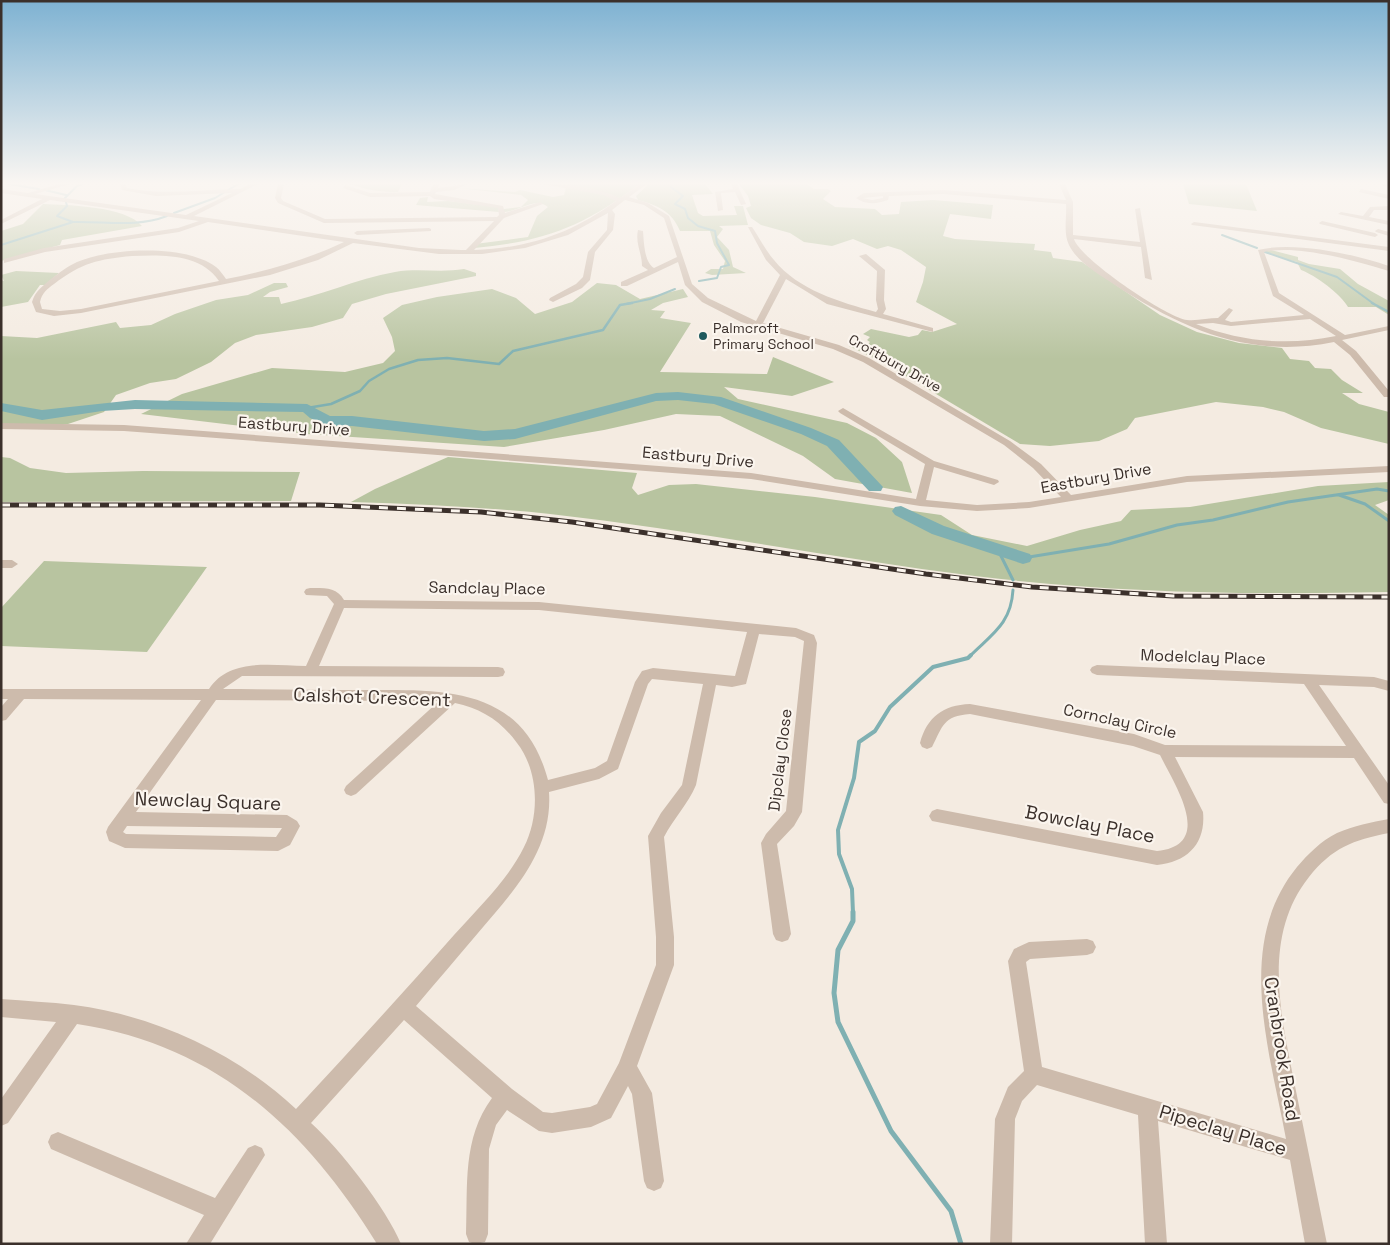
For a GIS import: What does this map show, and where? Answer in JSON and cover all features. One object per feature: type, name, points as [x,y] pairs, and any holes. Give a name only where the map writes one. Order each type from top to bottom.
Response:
[{"type":"street","points":[[7,261],[44,250],[97,242]]},
{"type":"street","points":[[224,282],[214,269],[186,258],[158,254],[114,256],[92,260],[74,267],[40,292],[36,302],[39,310],[44,312],[72,313],[224,282],[296,265],[348,242]]},
{"type":"street","points":[[359,242],[431,251],[468,252],[517,247],[538,242]]},
{"type":"street","points":[[387,246],[389,242]]},
{"type":"street","points":[[468,252],[477,242]]},
{"type":"street","points":[[553,300],[579,286],[587,278],[592,252],[600,242]]},
{"type":"street","points":[[641,242],[646,266],[652,270]]},
{"type":"street","name":"Croftbury Drive","points":[[676,242],[686,278],[695,292],[718,308],[759,324],[836,347],[866,360],[1019,452],[1037,466],[1069,498]]},
{"type":"street","points":[[759,242],[770,260],[784,275],[830,302],[930,330]]},
{"type":"street","points":[[1072,242],[1076,251],[1092,265],[1151,305],[1181,322],[1220,336],[1261,343],[1293,344],[1339,338],[1389,328]]},
{"type":"street","points":[[1124,242],[1144,244],[1149,278]]},
{"type":"street","points":[[1345,242],[1389,249]]},
{"type":"street","points":[[1370,246],[1372,242]]},
{"type":"street","points":[[1387,394],[1339,338],[1276,294],[1259,253],[1260,251],[1277,248],[1361,260],[1389,268]]},
{"type":"street","points":[[864,256],[881,270],[880,300],[882,309],[878,316]]},
{"type":"street","points":[[624,284],[681,258]]},
{"type":"street","points":[[759,324],[784,275]]},
{"type":"street","points":[[1215,321],[1224,318],[1228,310]]},
{"type":"street","points":[[1181,322],[1215,321],[1231,324],[1311,317]]},
{"type":"street","points":[[843,411],[930,463],[994,482]]},
{"type":"street","name":"Eastbury Drive","points":[[1,426],[134,428],[751,476],[920,503],[976,508],[1029,504],[1187,479],[1389,469]]},
{"type":"street","points":[[920,503],[930,463]]},
{"type":"street","name":"Sandclay Place","points":[[310,592],[334,594],[340,604],[539,606],[634,616]]},
{"type":"street","points":[[310,671],[340,604]]},
{"type":"street","name":"Dipclay Close","points":[[634,616],[679,619],[796,633],[804,635],[811,643],[794,812],[787,826],[773,836],[769,843],[782,934]]},
{"type":"street","points":[[543,787],[599,773],[613,765],[642,682],[647,675],[653,673],[732,682],[741,680],[754,628]]},
{"type":"street","name":"Modelclay Place","points":[[1097,670],[1308,678],[1374,682],[1389,686]]},
{"type":"street","points":[[213,694],[225,678],[241,671],[498,672]]},
{"type":"street","points":[[1308,678],[1356,752],[1389,798]]},
{"type":"street","points":[[402,1007],[505,1096],[539,1121],[552,1123],[591,1118],[604,1111],[612,1099],[626,1068],[665,966],[666,952],[656,836],[662,823],[685,794],[689,785],[710,680]]},
{"type":"street","name":"Calshot Crescent","points":[[1,694],[429,695],[478,704],[518,730],[536,759],[543,787],[542,808],[533,846],[511,882],[298,1122]]},
{"type":"street","points":[[1,716],[21,694]]},
{"type":"street","name":"Newclay Square","points":[[123,819],[280,821],[287,822],[292,826],[284,840],[278,844],[124,841],[115,836],[114,832],[123,819],[213,694]]},
{"type":"street","points":[[351,790],[452,698]]},
{"type":"street","name":"Cornclay Circle","points":[[927,742],[929,731],[938,718],[960,709],[970,709],[1134,740],[1165,751],[1356,752]]},
{"type":"street","name":"Bowclay Place","points":[[937,816],[1157,858],[1169,858],[1178,854],[1193,840],[1196,820],[1165,751]]},
{"type":"street","name":"Cranbrook Road","points":[[1316,1244],[1272,1015],[1269,979],[1270,945],[1281,906],[1294,881],[1318,856],[1341,839],[1389,826]]},
{"type":"street","points":[[1001,1244],[1005,1119],[1015,1094],[1034,1074],[1017,961],[1020,955],[1028,951],[1087,947]]},
{"type":"street","points":[[1,1008],[73,1014],[115,1022],[171,1040],[213,1060],[258,1088],[298,1122],[330,1157],[365,1202],[390,1244]]},
{"type":"street","points":[[1,1116],[73,1014]]},
{"type":"street","points":[[626,1068],[642,1093],[654,1181]]},
{"type":"street","name":"Pipeclay Place","points":[[1034,1074],[1299,1153]]},
{"type":"street","points":[[477,1234],[479,1149],[488,1120],[505,1096]]},
{"type":"street","name":"Pipeclay Place","points":[[1148,1108],[1156,1244]]},
{"type":"street","points":[[58,1142],[218,1210]]},
{"type":"street","points":[[197,1244],[255,1155]]},
{"type":"green space","points":[[1,242],[61,242],[60,245],[1,261]]},
{"type":"green space","points":[[489,242],[520,242],[474,248],[475,244]]},
{"type":"green space","points":[[713,242],[722,242],[729,250],[733,267],[746,273],[712,275],[705,273],[711,269],[723,269],[725,261]]},
{"type":"green space","points":[[805,242],[844,242],[832,246]]},
{"type":"green space","points":[[860,242],[1005,242],[1035,244],[1034,250],[1051,252],[1053,258],[1082,262],[1160,315],[1197,332],[1239,343],[1282,348],[1290,359],[1309,361],[1315,368],[1331,369],[1342,380],[1363,393],[1342,393],[1359,404],[1389,412],[1389,444],[1321,428],[1284,412],[1263,407],[1216,402],[1135,418],[1127,429],[1099,441],[1050,446],[1020,444],[884,363],[849,346],[854,343],[866,346],[870,342],[867,340],[870,337],[863,334],[871,329],[909,337],[918,335],[922,330],[932,332],[957,324],[916,302],[926,267],[901,250],[888,246],[877,249]]},
{"type":"green space","points":[[1271,250],[1298,257],[1298,260],[1309,264],[1340,269],[1358,284],[1389,301],[1389,315],[1376,307],[1348,307],[1340,296],[1313,276],[1301,270],[1297,262],[1262,252]]},
{"type":"green space","points":[[464,269],[476,273],[476,276],[386,294],[352,304],[343,318],[312,327],[256,335],[235,343],[211,362],[176,379],[150,383],[116,395],[104,412],[68,424],[1,424],[1,336],[37,338],[116,322],[120,328],[151,325],[175,314],[216,300],[248,295],[274,283],[286,283],[288,287],[270,292],[263,297],[279,297],[281,304],[395,272]]},
{"type":"green space","points":[[16,271],[59,273],[45,285],[40,285],[28,302],[1,307],[1,280],[4,281],[1,275]]},
{"type":"green space","points":[[597,283],[616,285],[640,299],[683,289],[688,297],[663,303],[651,310],[665,311],[660,318],[691,323],[660,372],[767,374],[773,357],[834,382],[792,396],[724,387],[738,399],[847,423],[876,438],[902,462],[912,493],[835,479],[803,456],[720,416],[676,414],[604,430],[504,447],[307,434],[141,414],[182,394],[272,368],[345,372],[383,363],[395,351],[392,337],[383,318],[402,305],[437,297],[492,289],[516,298],[535,314],[572,302]]},
{"type":"green space","points":[[1,457],[10,458],[30,468],[66,473],[143,471],[300,472],[291,501],[1,502]]},
{"type":"green space","points":[[448,457],[637,473],[632,488],[638,495],[669,485],[696,484],[815,497],[941,515],[972,535],[1027,546],[1080,530],[1121,521],[1131,510],[1190,507],[1318,486],[1389,482],[1389,500],[1375,505],[1389,515],[1389,592],[1182,592],[1026,582],[922,569],[656,528],[550,514],[451,506],[351,502],[375,489]]},
{"type":"green space","points":[[44,561],[207,567],[147,652],[1,646],[1,608]]},
{"type":"waterway","points":[[1,245],[10,242]]},
{"type":"waterway","points":[[699,281],[717,278],[721,267],[729,265],[717,242]]},
{"type":"waterway","points":[[1241,242],[1257,248]]},
{"type":"waterway","points":[[1265,252],[1337,277],[1374,304]]},
{"type":"waterway","points":[[626,304],[650,299],[675,289]]},
{"type":"waterway","points":[[626,304],[632,303]]},
{"type":"waterway","points":[[1372,303],[1389,312]]},
{"type":"waterway","points":[[307,408],[331,404],[360,391],[369,381],[389,369],[418,360],[447,358],[499,364],[513,351],[603,330],[620,305],[626,304]]},
{"type":"waterway","points":[[1,407],[42,415],[102,407],[160,404],[307,408],[315,415],[328,421],[352,421],[484,436],[515,434],[656,397],[678,396],[716,400],[806,431],[833,443],[875,487]]},
{"type":"waterway","points":[[1023,558],[1109,544],[1177,525],[1213,520],[1288,502],[1377,489],[1389,491]]},
{"type":"waterway","points":[[1339,495],[1365,504],[1389,521]]},
{"type":"waterway","points":[[901,511],[938,530],[1023,558]]},
{"type":"waterway","points":[[999,552],[1013,580]]},
{"type":"waterway","points":[[970,656],[999,628],[1009,612],[1013,590]]},
{"type":"waterway","points":[[853,913],[852,889],[839,854],[838,830],[854,778],[859,742],[875,731],[890,707],[933,667],[970,656]]},
{"type":"waterway","points":[[853,913],[853,921],[838,950],[834,993],[838,1022],[891,1131],[951,1211],[961,1244]]},
{"type":"railway","points":[[1,505],[320,505],[481,512],[572,522],[926,574],[1032,587],[1173,596],[1389,597]]},
{"type":"place","name":"Palmcroft Primary School","points":[[703,336]]}]
